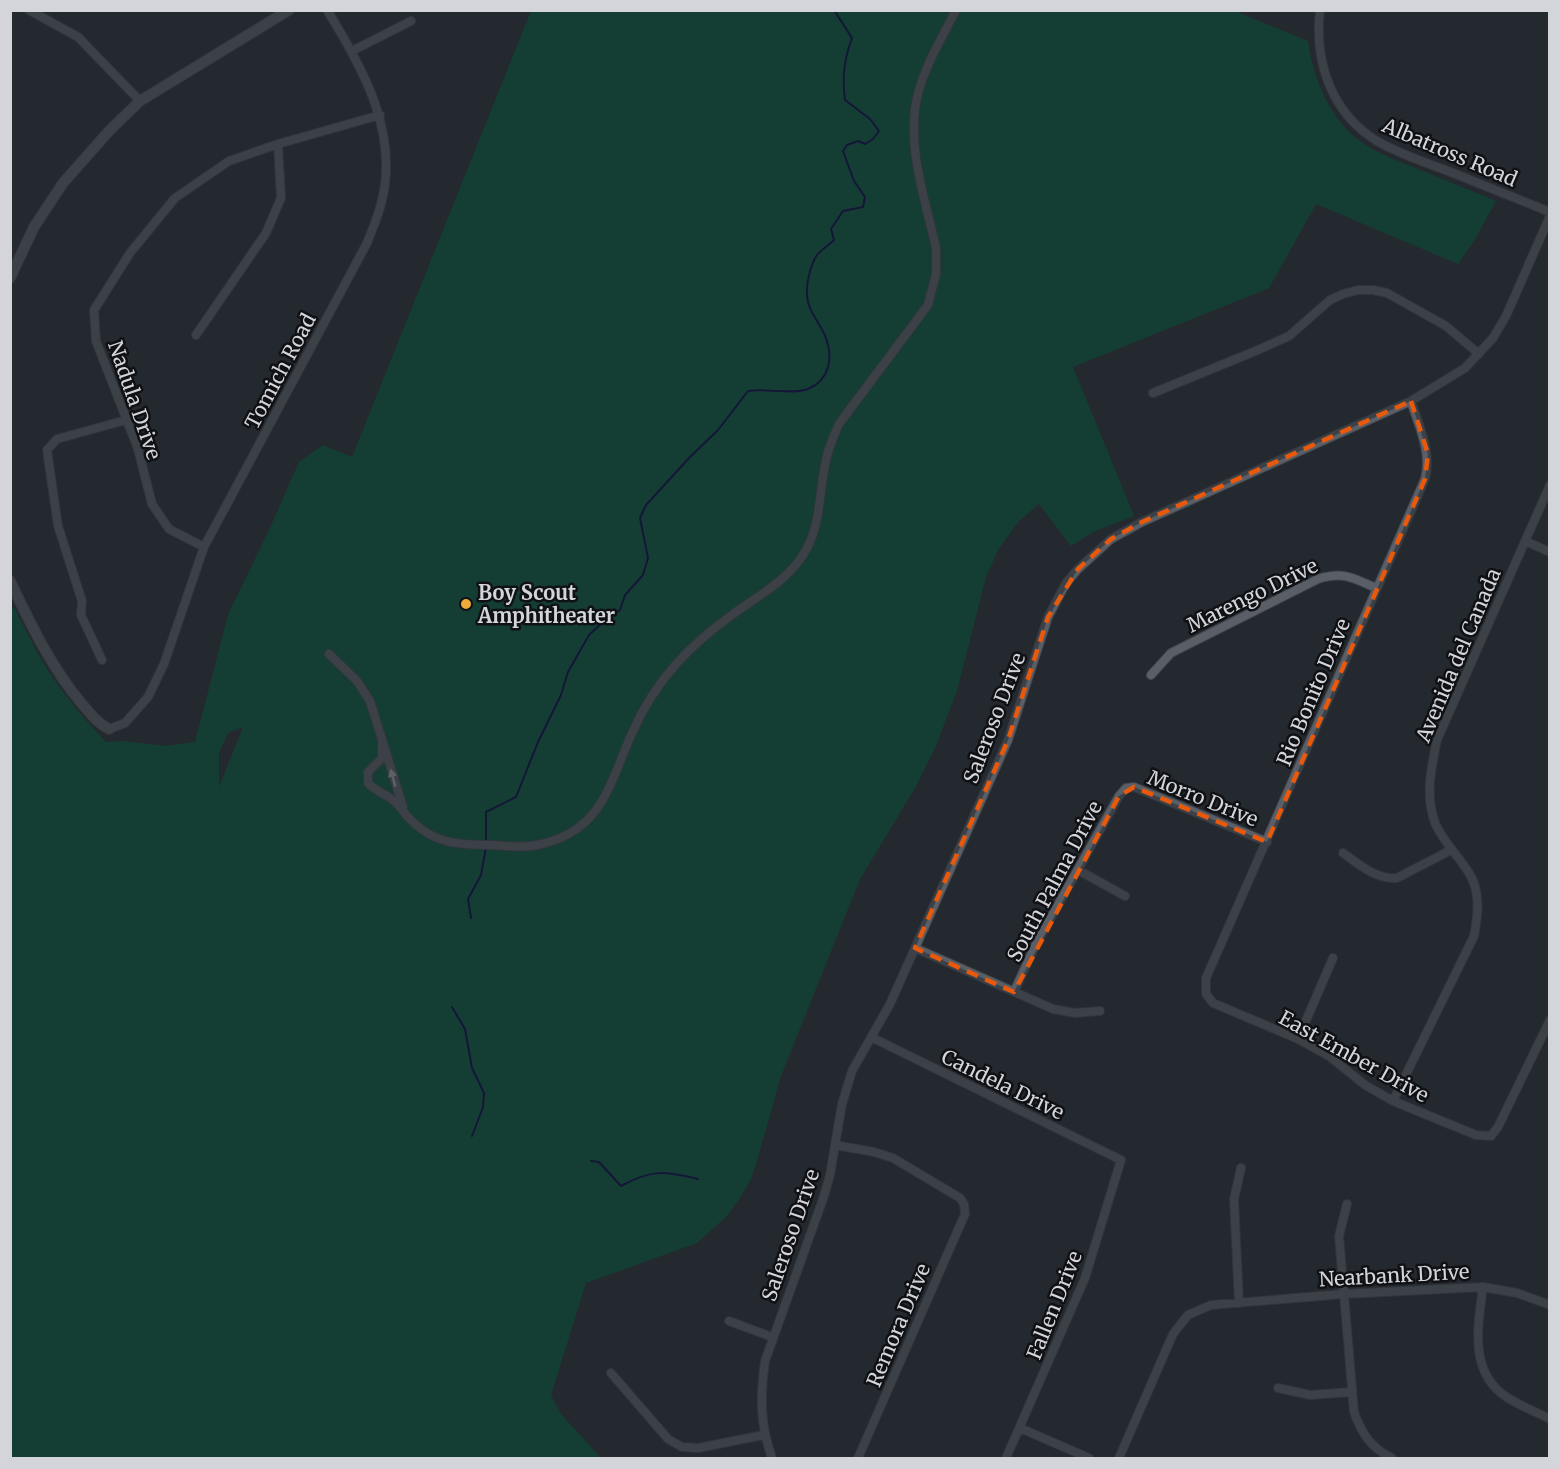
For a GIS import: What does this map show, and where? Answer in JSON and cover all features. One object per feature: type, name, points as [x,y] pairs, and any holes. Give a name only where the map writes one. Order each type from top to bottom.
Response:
[{"type":"street","points":[[29,10],[78,37],[140,101]]},
{"type":"street","points":[[10,278],[34,227],[63,183],[109,131],[140,101],[289,10]]},
{"type":"street","name":"Tomich Road","points":[[109,729],[125,723],[148,697],[164,664],[204,547],[367,243],[382,204],[387,162],[380,115],[352,51],[327,10]]},
{"type":"street","points":[[329,654],[357,681],[366,694],[382,744],[382,758],[370,769],[367,779],[371,786],[392,799],[419,828],[429,835],[456,844],[526,846],[547,843],[569,834],[588,821],[606,796],[640,716],[666,676],[705,636],[785,577],[802,558],[816,527],[825,462],[839,424],[922,313],[934,284],[937,262],[916,153],[914,118],[921,82],[956,10]]},
{"type":"street","name":"Albatross Road","points":[[1320,10],[1318,28],[1321,62],[1331,92],[1340,106],[1361,129],[1390,148],[1550,214]]},
{"type":"street","points":[[352,51],[411,21]]},
{"type":"street","name":"Nadula Drive","points":[[204,547],[169,529],[152,504],[138,449],[96,341],[94,310],[130,253],[175,198],[229,161],[278,144],[380,115]]},
{"type":"street","points":[[196,335],[266,233],[281,198],[278,144]]},
{"type":"street","name":"Saleroso Drive","points":[[772,1458],[764,1436],[761,1387],[765,1361],[823,1199],[830,1175],[846,1089],[852,1071],[890,1004],[1008,740],[1048,617],[1066,584],[1078,568],[1111,539],[1142,522],[1411,401],[1465,368],[1493,338],[1506,316],[1550,214]]},
{"type":"street","points":[[1152,393],[1289,336],[1330,300],[1358,290],[1387,293],[1446,326],[1479,354]]},
{"type":"street","name":"Rio Bonito Drive","points":[[1206,994],[1206,978],[1425,479],[1428,454],[1411,401]]},
{"type":"street","points":[[102,660],[81,615],[82,601],[58,526],[47,450],[57,439],[126,420]]},
{"type":"street","name":"Avenida del Canada","points":[[1393,1101],[1474,936],[1478,915],[1477,892],[1470,873],[1451,850],[1436,823],[1430,801],[1429,775],[1437,741],[1550,485]]},
{"type":"street","points":[[1525,541],[1550,552]]},
{"type":"street","name":"Marengo Drive","points":[[1151,675],[1171,653],[1318,579],[1334,574],[1349,576],[1376,588]]},
{"type":"street","points":[[10,581],[38,641],[72,693],[99,724],[109,729]]},
{"type":"street","points":[[382,744],[386,748],[404,813]]},
{"type":"street","name":"Morro Drive","points":[[1126,788],[1134,787],[1267,842]]},
{"type":"street","name":"South Palma Drive","points":[[1014,992],[1035,946],[1119,796],[1126,788]]},
{"type":"street","points":[[1343,853],[1360,866],[1390,878],[1397,878],[1451,850]]},
{"type":"street","points":[[1078,870],[1125,896]]},
{"type":"street","points":[[915,948],[1053,1009],[1075,1013],[1100,1011]]},
{"type":"street","points":[[1298,1039],[1333,958]]},
{"type":"street","name":"East Ember Drive","points":[[1206,994],[1213,1003],[1298,1039],[1329,1056],[1365,1084],[1393,1101],[1476,1135],[1491,1136],[1498,1127],[1550,1020]]},
{"type":"street","name":"Candela Drive","points":[[871,1037],[1121,1160]]},
{"type":"street","name":"Remora Drive","points":[[835,1145],[874,1152],[892,1158],[960,1198],[964,1204],[965,1214],[858,1458]]},
{"type":"street","name":"Fallen Drive","points":[[1006,1458],[1084,1278],[1121,1160]]},
{"type":"street","points":[[1239,1303],[1234,1199],[1240,1168]]},
{"type":"street","points":[[1347,1204],[1339,1236],[1354,1412],[1362,1433],[1372,1445],[1392,1458]]},
{"type":"street","points":[[1483,1287],[1477,1335],[1481,1364],[1497,1390],[1550,1419]]},
{"type":"street","name":"Nearbank Drive","points":[[1119,1458],[1173,1334],[1188,1315],[1211,1305],[1344,1294],[1483,1287],[1517,1293],[1550,1305]]},
{"type":"street","points":[[729,1321],[772,1337]]},
{"type":"street","points":[[611,1373],[668,1439],[682,1447],[698,1448],[764,1436]]},
{"type":"street","points":[[1278,1388],[1310,1395],[1352,1392]]},
{"type":"street","points":[[1020,1428],[1089,1458]]},
{"type":"highlighted area","points":[[1411,401],[1428,454],[1425,479],[1267,842],[1134,787],[1119,796],[1014,992],[915,948],[1008,740],[1048,617],[1078,569],[1111,539],[1142,522]]},
{"type":"green space","points":[[531,11],[1235,11],[1308,41],[1318,83],[1324,96],[1340,121],[1360,141],[1391,158],[1496,201],[1474,241],[1458,264],[1316,204],[1269,288],[1073,367],[1134,516],[1093,532],[1071,546],[1039,504],[1018,522],[998,550],[986,577],[957,691],[935,748],[915,788],[860,879],[781,1076],[751,1179],[727,1216],[697,1243],[586,1283],[551,1395],[560,1413],[601,1458],[11,1458],[10,607],[15,609],[38,653],[65,695],[106,742],[123,741],[167,746],[195,742],[228,615],[299,462],[323,445],[352,457]],"holes":[[[243,727],[219,787],[219,753],[228,733]]]},
{"type":"waterway","points":[[486,841],[486,812],[516,797],[538,742],[561,695],[568,672],[589,635],[620,610],[625,595],[643,575],[648,558],[640,518],[646,505],[718,430],[748,391],[802,391],[821,380],[828,367],[828,345],[808,302],[809,275],[817,255],[834,240],[831,229],[843,211],[863,207],[865,197],[854,181],[843,151],[847,145],[858,141],[865,144],[879,131],[870,119],[845,100],[844,69],[852,38],[834,10]]},
{"type":"waterway","points":[[471,918],[468,899],[481,875],[486,847]]},
{"type":"waterway","points":[[452,1007],[465,1029],[472,1068],[484,1093],[483,1107],[472,1136]]},
{"type":"waterway","points":[[591,1161],[599,1162],[621,1186],[632,1180],[659,1173],[698,1179]]},
{"type":"place","name":"Boy Scout Amphitheater","points":[[466,604]]}]
